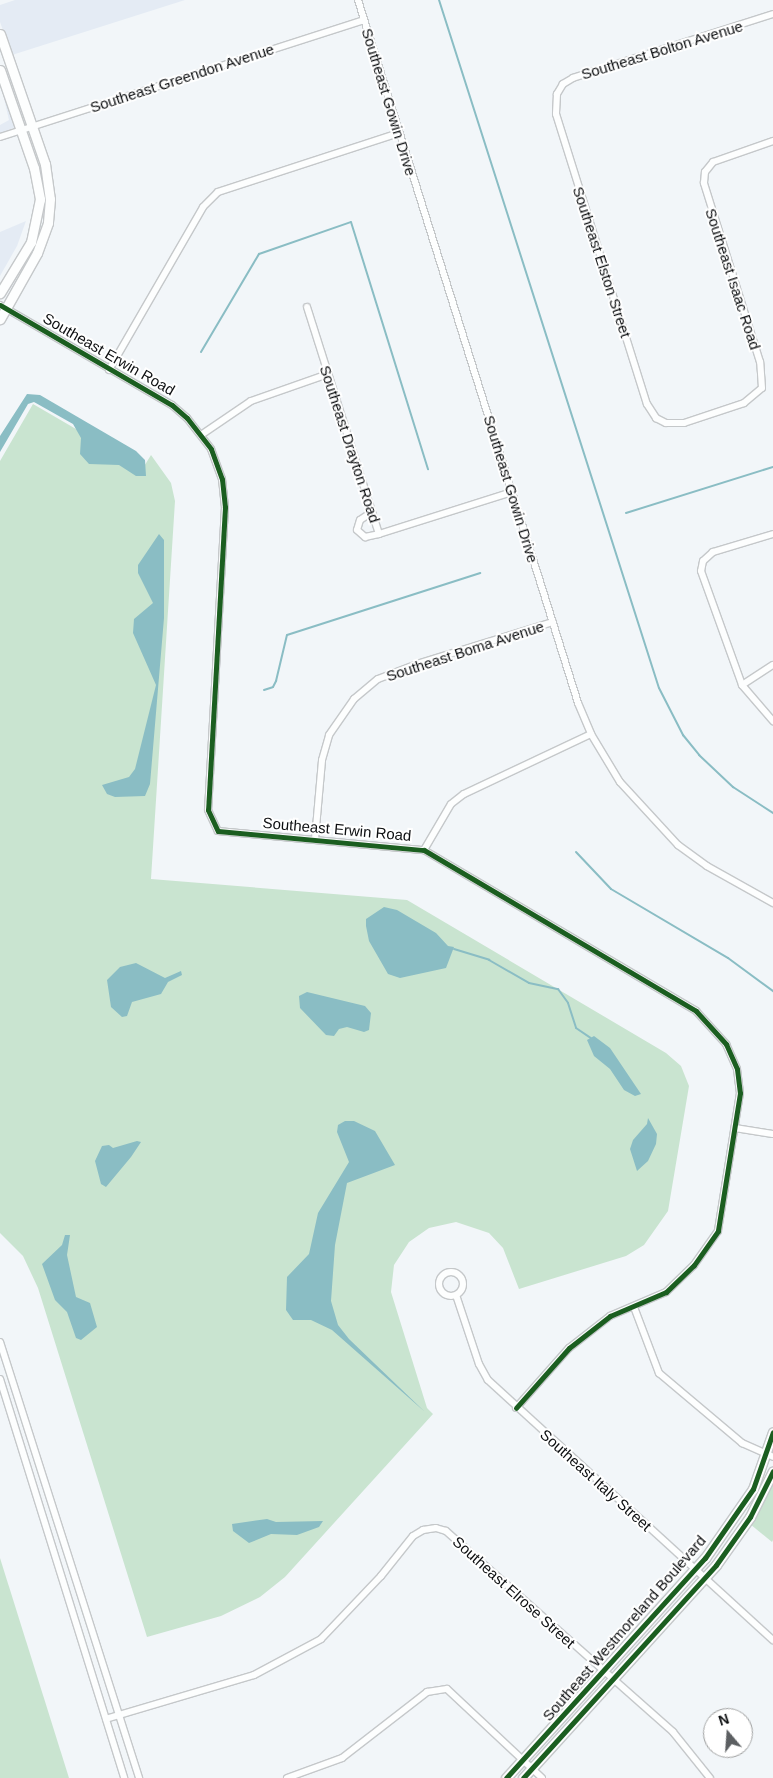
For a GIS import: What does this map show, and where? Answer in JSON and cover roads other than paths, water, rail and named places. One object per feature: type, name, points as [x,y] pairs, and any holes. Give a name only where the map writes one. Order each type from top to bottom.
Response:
[{"type":"street","name":"Southeast Gowin Drive","points":[[358,0],[552,622],[590,734],[620,782],[647,815],[678,845],[706,866],[773,903]]},
{"type":"street","name":"Southeast Bolton Avenue","points":[[557,94],[563,84],[573,78],[773,14]]},
{"type":"street","name":"Southeast Greendon Avenue","points":[[0,137],[364,20]]},
{"type":"street","points":[[0,34],[50,184],[49,217],[37,253],[3,307],[0,320]]},
{"type":"street","points":[[0,70],[38,184],[38,218],[31,242],[0,292]]},
{"type":"street","name":"Southeast Elston Street","points":[[557,94],[556,114],[647,404],[656,418],[666,423]]},
{"type":"street","points":[[109,370],[203,207],[218,192],[399,133]]},
{"type":"street","name":"Southeast Isaac Road","points":[[666,423],[684,423],[744,403],[762,388],[760,362],[704,183],[705,172],[713,162],[773,141]]},
{"type":"street","name":"Southeast Erwin Road","points":[[3,307],[172,405],[201,435],[222,479],[225,507],[209,816],[218,831],[424,850],[696,1011],[711,1024],[726,1044],[737,1069],[740,1093],[718,1231],[694,1266],[666,1292],[610,1316],[569,1348],[516,1408]]},
{"type":"street","name":"Southeast Drayton Road","points":[[308,307],[379,534],[512,492]]},
{"type":"street","points":[[201,435],[250,401],[328,374]]},
{"type":"street","points":[[372,512],[360,520],[357,530],[365,537],[379,534]]},
{"type":"street","points":[[773,534],[713,552],[703,561],[701,571],[742,686],[773,721]]},
{"type":"street","name":"Southeast Boma Avenue","points":[[315,839],[322,760],[329,735],[354,699],[378,679],[552,622]]},
{"type":"street","points":[[742,686],[773,665]]},
{"type":"street","points":[[424,850],[451,804],[464,794],[590,734]]},
{"type":"street","points":[[735,1128],[773,1134]]},
{"type":"street","name":"Southeast Italy Street","points":[[456,1295],[479,1364],[488,1380],[516,1408],[773,1640]]},
{"type":"street","points":[[634,1307],[659,1373],[742,1444],[770,1456]]},
{"type":"street","points":[[0,1342],[139,1778]]},
{"type":"street","points":[[0,1379],[124,1778]]},
{"type":"street","name":"Southeast Westmoreland Boulevard","points":[[506,1778],[695,1570],[753,1489],[770,1456],[773,1432]]},
{"type":"street","points":[[28,1468],[39,1464]]},
{"type":"street","name":"Southeast Westmoreland Boulevard","points":[[523,1778],[736,1539],[773,1471]]},
{"type":"street","name":"Southeast Elrose Street","points":[[119,1715],[254,1675],[321,1639],[381,1576],[413,1536],[424,1530],[436,1528],[446,1532],[673,1732],[710,1778]]},
{"type":"street","points":[[67,1592],[78,1588]]},
{"type":"street","points":[[287,1778],[342,1758],[427,1692],[447,1689],[531,1770],[542,1778]]},
{"type":"street","points":[[106,1719],[119,1715]]},
{"type":"water","points":[[27,394],[40,395],[136,451],[145,460],[146,476],[136,476],[119,465],[89,464],[80,454],[81,438],[73,424],[34,402],[28,404],[0,452],[0,436]]},
{"type":"water","points":[[159,534],[164,540],[164,618],[150,784],[145,796],[115,797],[107,794],[102,785],[129,777],[135,769],[156,685],[133,633],[134,619],[153,603],[138,573],[138,565]]},
{"type":"water","points":[[384,907],[397,910],[436,933],[448,946],[454,947],[446,968],[400,978],[388,974],[369,941],[366,926],[366,919]]},
{"type":"water","points":[[136,963],[165,978],[181,971],[182,975],[168,982],[161,994],[132,1002],[127,1016],[122,1017],[111,1007],[107,980],[120,967]]},
{"type":"water","points":[[307,992],[365,1006],[371,1013],[369,1030],[364,1032],[347,1027],[339,1029],[334,1036],[326,1035],[300,1008],[299,996]]},
{"type":"water","points":[[594,1036],[610,1048],[641,1094],[635,1096],[624,1090],[610,1069],[594,1056],[587,1040]]},
{"type":"water","points":[[648,1118],[657,1134],[656,1144],[648,1161],[637,1171],[630,1149],[633,1140],[647,1124]]},
{"type":"water","points":[[345,1121],[354,1121],[375,1131],[395,1165],[347,1183],[335,1245],[331,1301],[338,1325],[349,1339],[425,1412],[332,1330],[311,1320],[293,1320],[286,1310],[287,1277],[309,1254],[318,1213],[349,1162],[337,1132],[338,1125]]},
{"type":"water","points":[[137,1141],[141,1142],[106,1187],[101,1184],[95,1161],[102,1146],[109,1145],[113,1148]]},
{"type":"water","points":[[65,1235],[70,1235],[67,1255],[76,1297],[90,1303],[97,1327],[81,1340],[76,1338],[67,1312],[55,1300],[42,1264],[62,1245]]},
{"type":"water","points":[[267,1519],[276,1522],[323,1521],[319,1527],[297,1535],[271,1534],[249,1543],[233,1531],[232,1524]]},
{"type":"waterway","points":[[439,0],[659,688],[683,735],[699,755],[733,787],[773,813]]},
{"type":"waterway","points":[[201,352],[259,254],[351,222],[428,469]]},
{"type":"waterway","points":[[626,513],[773,467]]},
{"type":"waterway","points":[[264,690],[273,687],[276,681],[287,635],[480,573]]},
{"type":"waterway","points":[[576,852],[611,889],[728,958],[773,991]]},
{"type":"waterway","points":[[454,949],[489,960],[529,983],[558,989],[568,1003],[576,1028],[591,1038]]}]
